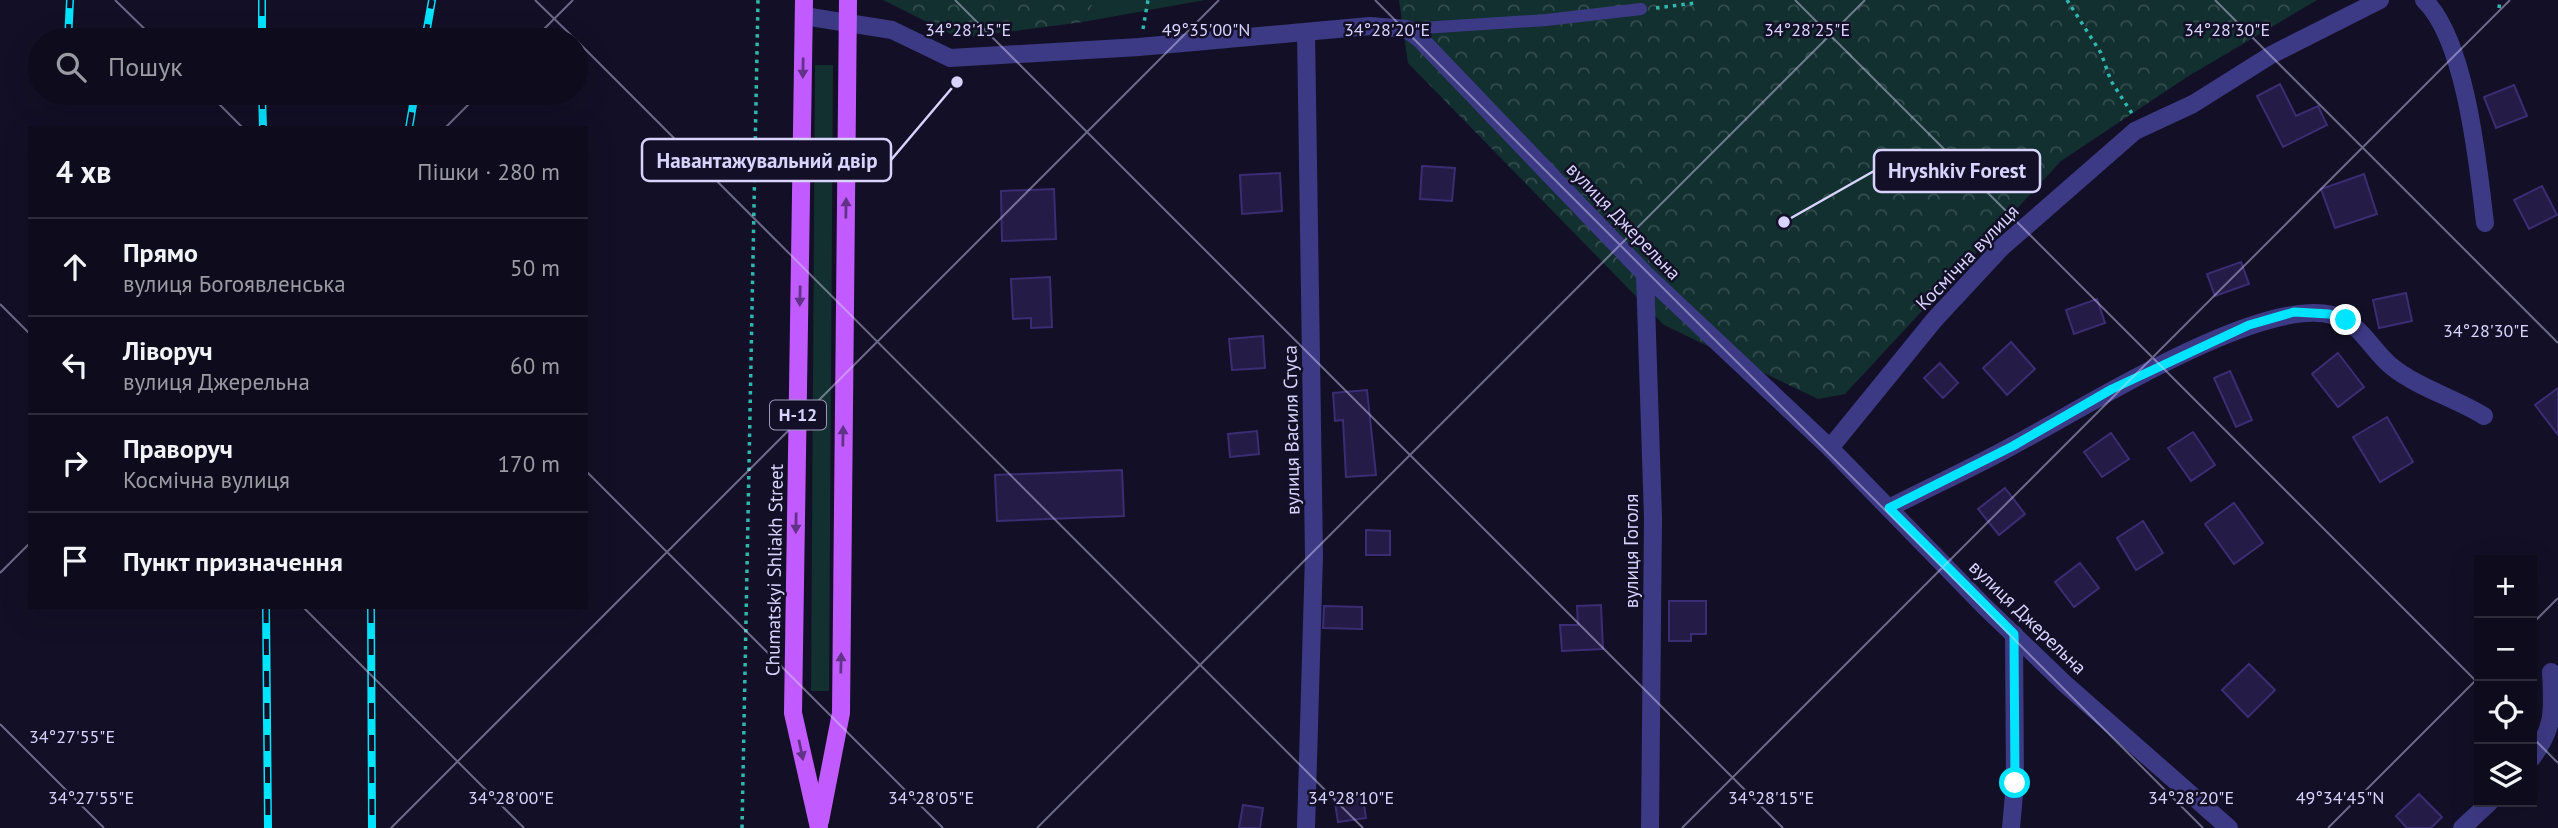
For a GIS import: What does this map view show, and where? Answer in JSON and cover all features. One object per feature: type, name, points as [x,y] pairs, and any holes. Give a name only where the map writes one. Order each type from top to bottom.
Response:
[{"type":"main road","name":"Chumatskyi Shliakh Street","points":[[819,828],[841,713],[848,0]]},
{"type":"main road","name":"Chumatskyi Shliakh Street","points":[[804,8],[793,713],[819,828]]},
{"type":"street","name":"Космічна вулиця","points":[[1830,448],[1935,319],[2001,248],[2077,179],[2142,128],[2193,104],[2271,55],[2379,0]]},
{"type":"street","points":[[2424,0],[2436,12],[2446,31],[2470,117],[2485,223]]},
{"type":"street","name":"Chumatskyi Shliakh Street","points":[[804,8],[848,20]]},
{"type":"street","points":[[848,20],[892,30],[950,58],[1139,47],[1370,26],[1408,29]]},
{"type":"street","name":"вулиця Джерельна","points":[[1408,29],[1645,274],[1830,448],[2014,634],[2229,828]]},
{"type":"street","name":"вулиця Василя Стуса","points":[[1306,32],[1314,555],[1306,828]]},
{"type":"street","name":"вулиця Гоголя","points":[[1645,274],[1653,518],[1650,828]]},
{"type":"street","points":[[1889,508],[2013,446],[2112,389],[2249,325],[2294,312],[2329,314],[2346,320],[2364,334],[2390,365],[2484,416]]},
{"type":"street","points":[[2011,828],[2015,783],[2014,634]]},
{"type":"street","points":[[2537,751],[2549,733],[2553,715],[2551,672]]},
{"type":"street","points":[[2462,828],[2485,807]]},
{"type":"lane","points":[[1408,29],[1546,20],[1640,9]]},
{"type":"path","points":[[742,828],[758,0]]},
{"type":"path","points":[[1139,47],[1148,0]]},
{"type":"path","points":[[1640,9],[1695,3],[1696,0]]},
{"type":"path","points":[[2067,0],[2101,53],[2111,81],[2142,128]]},
{"type":"path","points":[[2500,0],[2500,8]]},
{"type":"green space","points":[[883,0],[1095,0],[1083,22],[959,38]]},
{"type":"green space","points":[[1095,0],[1205,0],[1083,22]]},
{"type":"green space","points":[[1399,0],[2317,0],[2187,77],[2061,161],[1845,394],[1818,399],[1664,325],[1408,63]]},
{"type":"green space","points":[[815,65],[833,65],[829,691],[811,691]]},
{"type":"building","points":[[2280,84],[2296,116],[2318,106],[2327,125],[2283,147],[2257,96]]},
{"type":"building","points":[[2514,85],[2527,116],[2496,128],[2484,97]]},
{"type":"building","points":[[1422,166],[1455,168],[1452,201],[1420,199]]},
{"type":"building","points":[[1280,173],[1282,211],[1242,214],[1240,175]]},
{"type":"building","points":[[2364,174],[2377,214],[2335,228],[2321,189]]},
{"type":"building","points":[[2542,186],[2557,215],[2529,229],[2514,200]]},
{"type":"building","points":[[1054,189],[1056,239],[1002,241],[1001,191]]},
{"type":"building","points":[[2241,262],[2249,284],[2215,296],[2207,274]]},
{"type":"building","points":[[1050,277],[1052,327],[1031,328],[1031,318],[1013,319],[1011,279]]},
{"type":"building","points":[[2406,293],[2412,321],[2379,328],[2373,300]]},
{"type":"building","points":[[2097,299],[2105,323],[2074,334],[2066,310]]},
{"type":"building","points":[[1263,336],[1265,368],[1232,370],[1229,339]]},
{"type":"building","points":[[2011,342],[2035,369],[2007,395],[1983,368]]},
{"type":"building","points":[[2338,353],[2364,387],[2338,407],[2312,374]]},
{"type":"building","points":[[1940,363],[1958,383],[1943,398],[1924,378]]},
{"type":"building","points":[[2230,371],[2252,420],[2236,427],[2214,378]]},
{"type":"building","points":[[2558,388],[2558,435],[2535,405]]},
{"type":"building","points":[[1367,390],[1376,475],[1346,477],[1343,420],[1335,421],[1333,393]]},
{"type":"building","points":[[2387,417],[2413,462],[2380,482],[2353,437]]},
{"type":"building","points":[[1257,431],[1259,454],[1230,457],[1228,434]]},
{"type":"building","points":[[2193,432],[2215,465],[2191,481],[2168,448]]},
{"type":"building","points":[[2111,433],[2129,459],[2102,477],[2084,452]]},
{"type":"building","points":[[1122,470],[1124,516],[997,521],[995,475]]},
{"type":"building","points":[[2005,488],[2025,514],[1999,535],[1978,509]]},
{"type":"building","points":[[2234,503],[2263,543],[2234,564],[2205,524]]},
{"type":"building","points":[[2143,521],[2163,553],[2136,570],[2117,538]]},
{"type":"building","points":[[1366,530],[1390,531],[1390,555],[1366,555]]},
{"type":"building","points":[[2080,563],[2099,588],[2074,607],[2055,582]]},
{"type":"building","points":[[1669,601],[1706,601],[1706,634],[1691,634],[1691,641],[1669,641]]},
{"type":"building","points":[[1601,605],[1603,649],[1562,651],[1560,625],[1578,625],[1577,606]]},
{"type":"building","points":[[1324,606],[1362,607],[1362,629],[1323,628]]},
{"type":"building","points":[[2249,664],[2275,690],[2248,717],[2222,690]]},
{"type":"building","points":[[1362,792],[1366,818],[1338,822],[1334,796]]},
{"type":"building","points":[[2419,794],[2442,817],[2431,828],[2407,828],[2396,816]]},
{"type":"building","points":[[1243,805],[1263,808],[1260,828],[1239,828]]},
{"type":"railway","points":[[69,28],[70,0]]},
{"type":"railway","points":[[262,0],[262,28]]},
{"type":"railway","points":[[427,28],[432,0]]},
{"type":"railway","points":[[262,105],[263,126]]},
{"type":"railway","points":[[409,126],[413,105]]},
{"type":"railway","points":[[266,609],[268,828]]},
{"type":"railway","points":[[371,609],[372,828]]},
{"type":"place","name":"Навантажувальний двір","points":[[957,82]]},
{"type":"place","name":"Hryshkiv Forest","points":[[1784,222]]},
{"type":"route","points":[[2015,783],[2014,634],[1889,508],[2013,446],[2112,389],[2249,325],[2294,312],[2329,314],[2346,320]]}]
